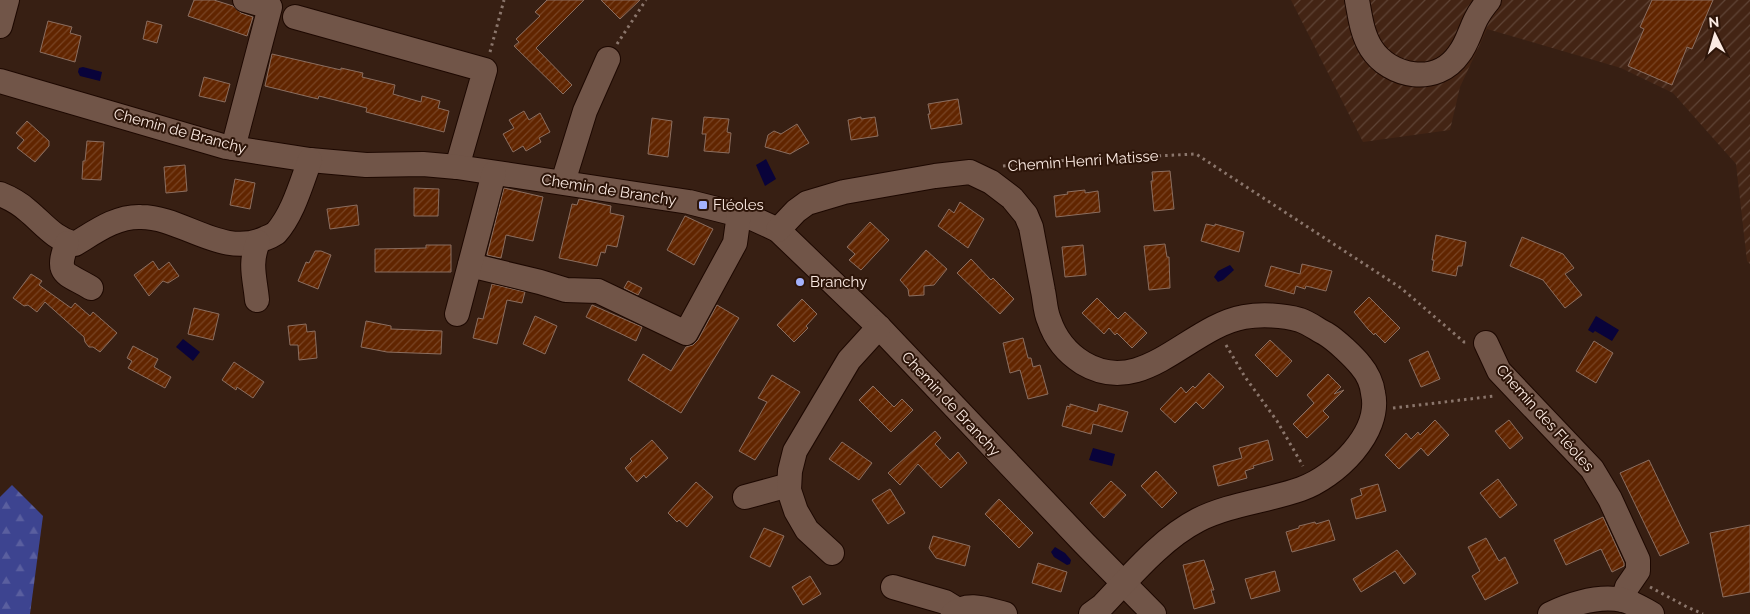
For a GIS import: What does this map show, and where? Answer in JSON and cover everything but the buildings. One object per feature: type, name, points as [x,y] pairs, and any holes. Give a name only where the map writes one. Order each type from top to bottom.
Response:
[{"type":"street","points":[[0,26],[7,0]]},
{"type":"street","points":[[233,148],[270,7],[245,0]]},
{"type":"street","points":[[1357,0],[1365,36],[1375,55],[1392,68],[1412,75],[1424,75],[1446,67],[1459,55],[1476,19],[1489,0]]},
{"type":"street","points":[[295,17],[485,70],[457,167]]},
{"type":"street","points":[[563,182],[585,111],[608,59]]},
{"type":"street","name":"Chemin de Branchy","points":[[0,81],[233,148],[310,160],[366,165],[423,164],[457,167],[563,182],[689,202],[752,218],[778,230],[879,327],[1123,584],[1154,614]]},
{"type":"street","points":[[0,194],[10,198],[27,210],[58,238],[75,244],[113,222],[141,217],[156,219],[222,242],[239,245],[258,242],[275,234],[287,216],[310,160]]},
{"type":"street","points":[[778,230],[796,211],[807,203],[844,192],[935,176],[970,172]]},
{"type":"street","name":"Chemin Henri Matisse","points":[[970,172],[991,182],[1012,198],[1026,215],[1031,227],[1048,318],[1055,335],[1072,356],[1089,366],[1109,372],[1125,372],[1148,368],[1215,327],[1244,318],[1262,316],[1301,320],[1330,336],[1362,366],[1372,386],[1375,410],[1370,426],[1360,444],[1346,459],[1303,488],[1219,511],[1198,520],[1172,536],[1102,606],[1091,614]]},
{"type":"street","points":[[457,314],[494,173]]},
{"type":"street","points":[[470,265],[566,290],[598,290],[686,333],[735,244],[739,214]]},
{"type":"street","points":[[67,242],[61,260],[63,269],[66,274],[91,288]]},
{"type":"street","points":[[257,300],[252,268],[253,254],[258,242]]},
{"type":"street","points":[[832,553],[807,530],[796,511],[789,490],[790,471],[795,450],[849,360],[879,327]]},
{"type":"street","name":"Chemin des Fléoles","points":[[1486,343],[1499,371],[1592,469],[1610,499],[1638,560],[1638,571],[1627,587],[1623,600]]},
{"type":"street","points":[[745,497],[789,486]]},
{"type":"street","points":[[893,586],[945,602],[956,612],[971,606],[1005,614]]},
{"type":"street","points":[[1550,614],[1568,606],[1592,601],[1623,600],[1652,614]]},
{"type":"path","points":[[485,70],[504,0]]},
{"type":"path","points":[[608,59],[646,0]]},
{"type":"path","name":"Chemin Henri Matisse","points":[[970,172],[994,167],[1053,161],[1196,154],[1401,288],[1464,342],[1486,343]]},
{"type":"path","points":[[1215,327],[1245,377],[1277,421],[1312,483]]},
{"type":"path","points":[[1375,410],[1494,398],[1511,383]]},
{"type":"path","points":[[1634,578],[1703,614]]},
{"type":"shaded area","points":[[1291,0],[1750,0],[1750,264],[1747,261],[1736,164],[1673,93],[1621,68],[1487,29],[1460,87],[1450,130],[1363,142]]},
{"type":"shaded area","points":[[83,67],[102,72],[100,81],[80,76],[79,68]]},
{"type":"shaded area","points":[[766,159],[776,179],[765,186],[756,165]]},
{"type":"shaded area","points":[[1230,265],[1234,270],[1218,282],[1214,277],[1218,271]]},
{"type":"shaded area","points":[[1596,316],[1619,330],[1612,341],[1595,331],[1593,333],[1588,330]]},
{"type":"shaded area","points":[[183,339],[200,352],[193,361],[176,347]]},
{"type":"shaded area","points":[[1093,448],[1115,454],[1112,466],[1089,460]]},
{"type":"shaded area","points":[[1055,547],[1065,553],[1071,560],[1070,564],[1067,565],[1054,557],[1051,552]]},
{"type":"green space","points":[[12,485],[43,516],[30,614],[0,614],[0,497]]},
{"type":"place","name":"Fléoles","points":[[703,205]]},
{"type":"place","name":"Branchy","points":[[800,282]]}]
